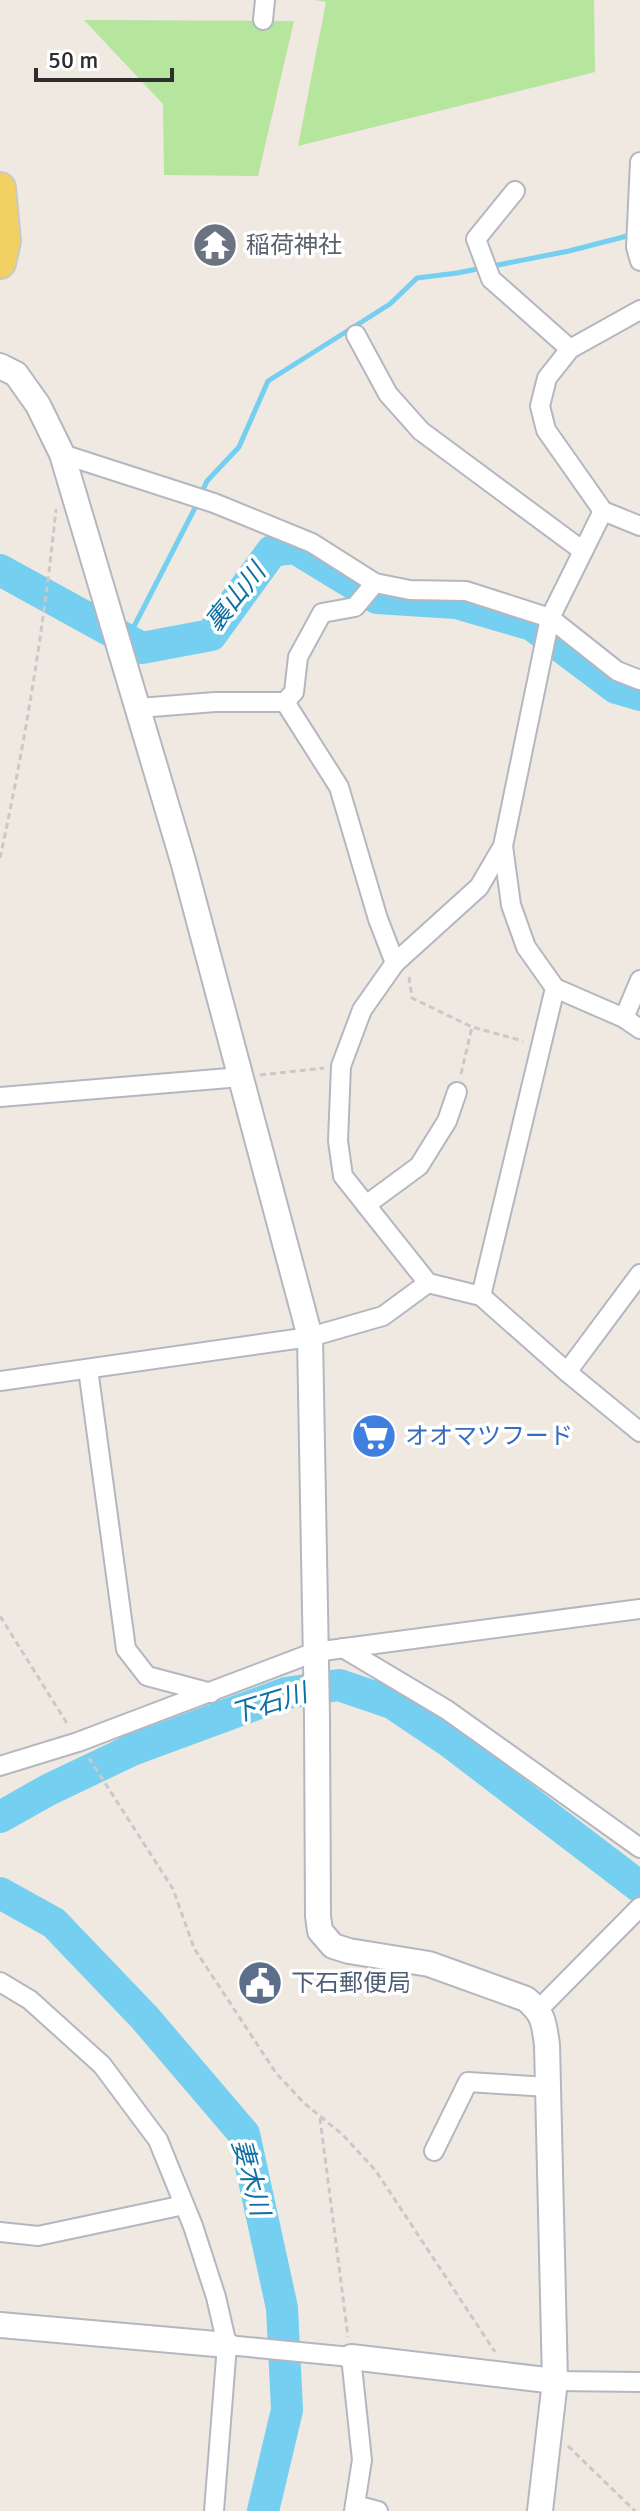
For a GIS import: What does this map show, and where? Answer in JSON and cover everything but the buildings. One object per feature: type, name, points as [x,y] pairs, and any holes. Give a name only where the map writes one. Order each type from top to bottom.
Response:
[{"type":"main road","points":[[0,188],[5,241],[0,263]]},
{"type":"street","points":[[263,20],[265,0]]},
{"type":"street","points":[[640,162],[636,247],[640,261]]},
{"type":"street","points":[[515,191],[476,239],[491,279],[570,349]]},
{"type":"street","points":[[640,310],[570,349],[547,378],[540,406],[546,430],[603,511],[640,526]]},
{"type":"street","points":[[356,335],[388,394],[421,431],[583,551]]},
{"type":"street","points":[[0,366],[16,374],[38,405],[62,454],[139,708],[310,1337],[320,1931],[333,1946],[429,1964],[526,1999],[539,2009],[544,2021],[555,2381],[540,2511]]},
{"type":"street","points":[[62,454],[214,503],[312,543],[375,583],[410,590],[466,591],[550,618],[617,671],[640,680]]},
{"type":"street","points":[[603,511],[550,618],[503,846],[479,887],[395,963],[362,1010],[341,1066],[338,1141],[343,1176],[428,1283],[481,1296],[640,1432]]},
{"type":"street","points":[[139,708],[215,702],[285,702],[294,692],[298,657],[322,613],[355,607],[375,583]]},
{"type":"street","points":[[285,702],[339,787],[378,919],[395,963]]},
{"type":"street","points":[[503,846],[511,905],[526,947],[555,988],[624,1018],[640,1029]]},
{"type":"street","points":[[624,1018],[640,980]]},
{"type":"street","points":[[481,1296],[555,988]]},
{"type":"street","points":[[0,1097],[241,1077]]},
{"type":"street","points":[[366,1205],[419,1166],[447,1121],[457,1092]]},
{"type":"street","points":[[567,1372],[640,1274]]},
{"type":"street","points":[[0,1381],[310,1337],[383,1316],[428,1283]]},
{"type":"street","points":[[88,1369],[126,1649],[147,1676],[211,1693]]},
{"type":"street","points":[[0,1766],[78,1742],[315,1652],[640,1609]]},
{"type":"street","points":[[343,1648],[447,1710],[640,1848]]},
{"type":"street","points":[[539,2009],[635,1913]]},
{"type":"street","points":[[0,1982],[30,2000],[102,2065],[158,2140],[216,2297],[227,2345],[214,2511]]},
{"type":"street","points":[[434,2151],[468,2082],[548,2087]]},
{"type":"street","points":[[0,2232],[38,2236],[184,2205]]},
{"type":"street","points":[[0,2325],[351,2357],[555,2381],[640,2382]]},
{"type":"street","points":[[351,2357],[362,2460],[355,2508],[378,2511]]},
{"type":"path","points":[[0,858],[45,615],[57,501]]},
{"type":"path","points":[[395,963],[409,977],[412,998],[472,1027],[525,1042]]},
{"type":"path","points":[[457,1092],[472,1027]]},
{"type":"path","points":[[241,1077],[341,1066]]},
{"type":"path","points":[[0,1616],[173,1889],[194,1948],[276,2073],[343,2135],[376,2171],[510,2375]]},
{"type":"path","points":[[320,2116],[351,2357]]},
{"type":"path","points":[[566,2443],[635,2511]]},
{"type":"green space","points":[[314,0],[594,0],[595,72],[298,146],[326,2]]},
{"type":"green space","points":[[84,20],[294,21],[258,176],[164,175],[163,104]]},
{"type":"waterway","points":[[201,494],[207,481],[239,447],[268,381],[390,304],[417,278],[569,251],[631,235]]},
{"type":"waterway","points":[[127,640],[197,504]]},
{"type":"waterway","name":"裏山川","points":[[0,570],[142,648],[211,635],[272,551],[295,548],[377,598],[456,603],[532,625],[616,688],[640,695]]},
{"type":"waterway","name":"下石川","points":[[0,1817],[132,1750],[286,1693],[339,1685],[392,1703],[450,1742],[640,1887]]},
{"type":"waterway","name":"妻木川","points":[[0,1893],[54,1923],[144,2017],[244,2134],[282,2308],[287,2410],[263,2511]]},
{"type":"place","name":"稲荷神社","points":[[215,245]]},
{"type":"place","name":"オオマツフード","points":[[374,1436]]},
{"type":"place","name":"下石郵便局","points":[[260,1983]]}]
